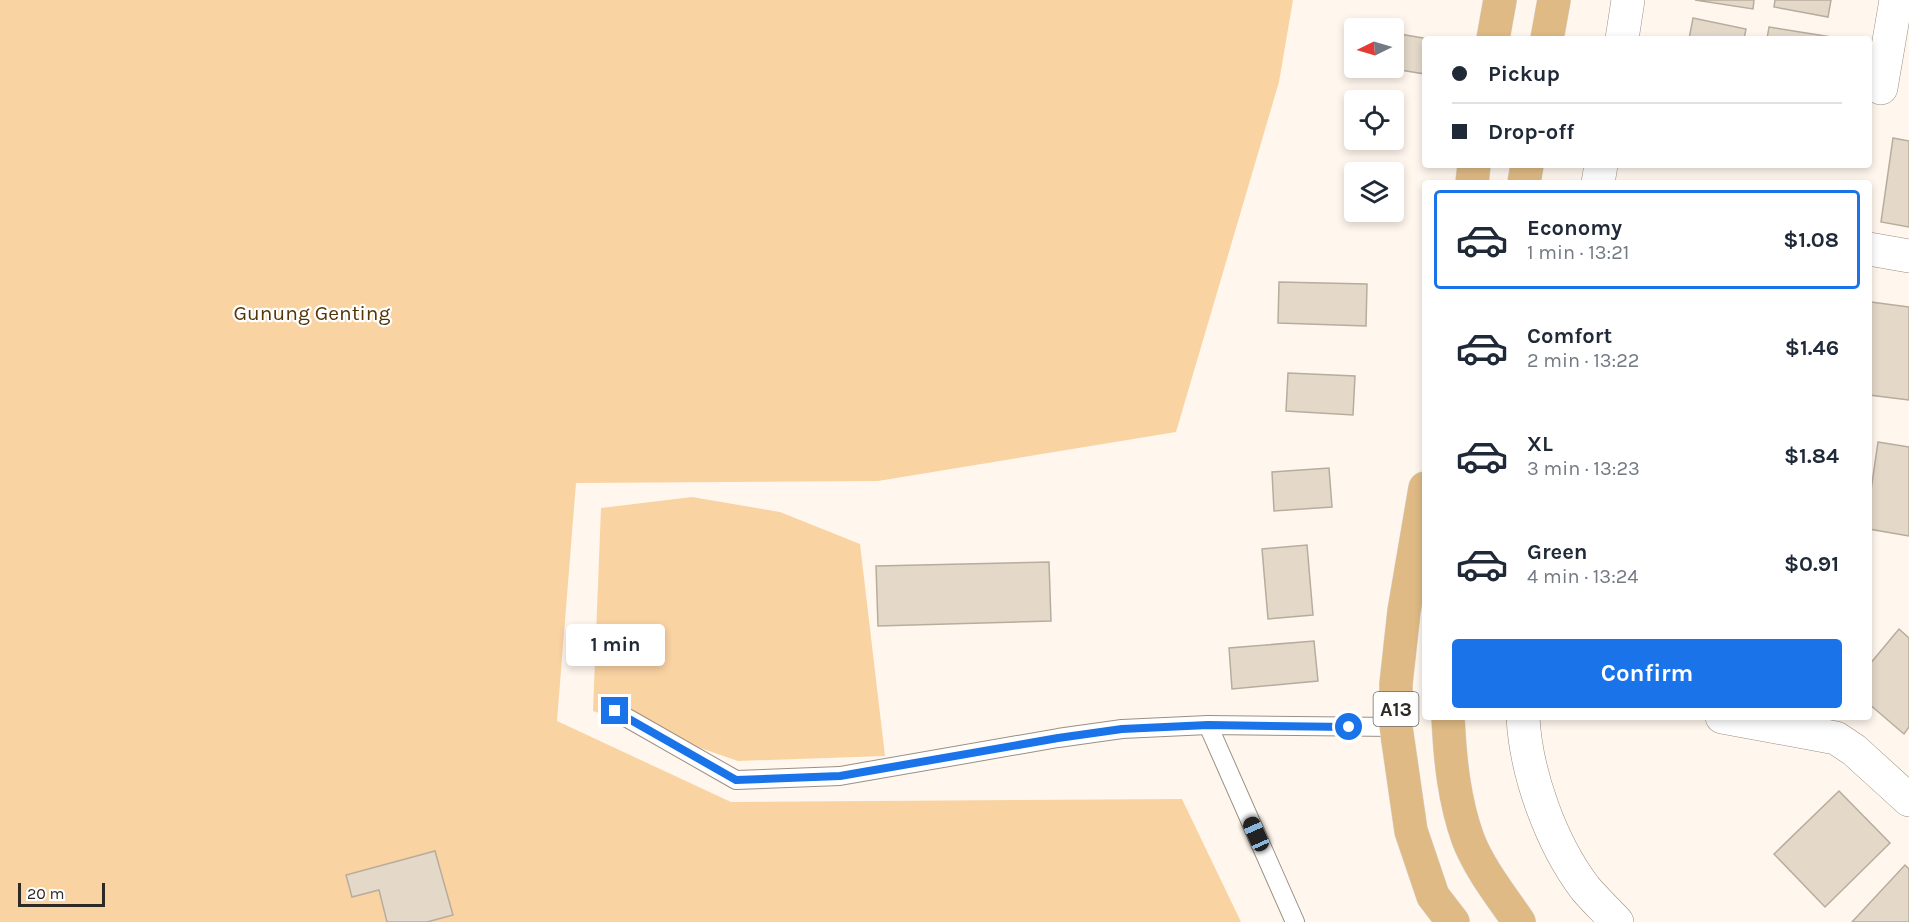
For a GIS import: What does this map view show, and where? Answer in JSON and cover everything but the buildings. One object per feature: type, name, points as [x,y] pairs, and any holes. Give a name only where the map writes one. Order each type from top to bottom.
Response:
[{"type":"main road","points":[[1494,36],[1500,0]]},
{"type":"main road","points":[[1548,36],[1554,0]]},
{"type":"main road","name":"A13","points":[[1422,505],[1404,610],[1396,684],[1396,728],[1411,831],[1433,896],[1453,922]]},
{"type":"main road","name":"A13","points":[[1448,720],[1449,752],[1455,796],[1469,842],[1494,886],[1519,922]]},
{"type":"street","points":[[1622,36],[1628,0]]},
{"type":"street","points":[[1881,88],[1896,0]]},
{"type":"street","points":[[1872,250],[1909,256]]},
{"type":"street","points":[[1523,720],[1530,762],[1540,800],[1550,825],[1565,856],[1586,889],[1617,922]]},
{"type":"street","points":[[1776,721],[1836,738],[1854,750],[1909,800]]},
{"type":"lane","points":[[615,711],[736,780],[840,776],[1122,729],[1208,725],[1396,728]]},
{"type":"lane","points":[[1208,725],[1295,922]]},
{"type":"green space","name":"Gunung Genting","points":[[0,0],[1293,0],[1279,82],[1176,432],[878,481],[576,483],[557,721],[731,802],[1182,799],[1241,922],[0,922]]},
{"type":"green space","points":[[692,497],[780,512],[860,544],[885,756],[738,761],[593,711],[601,508]]},
{"type":"route","points":[[615,711],[736,780],[840,776],[1122,729],[1208,725],[1349,727]]}]
